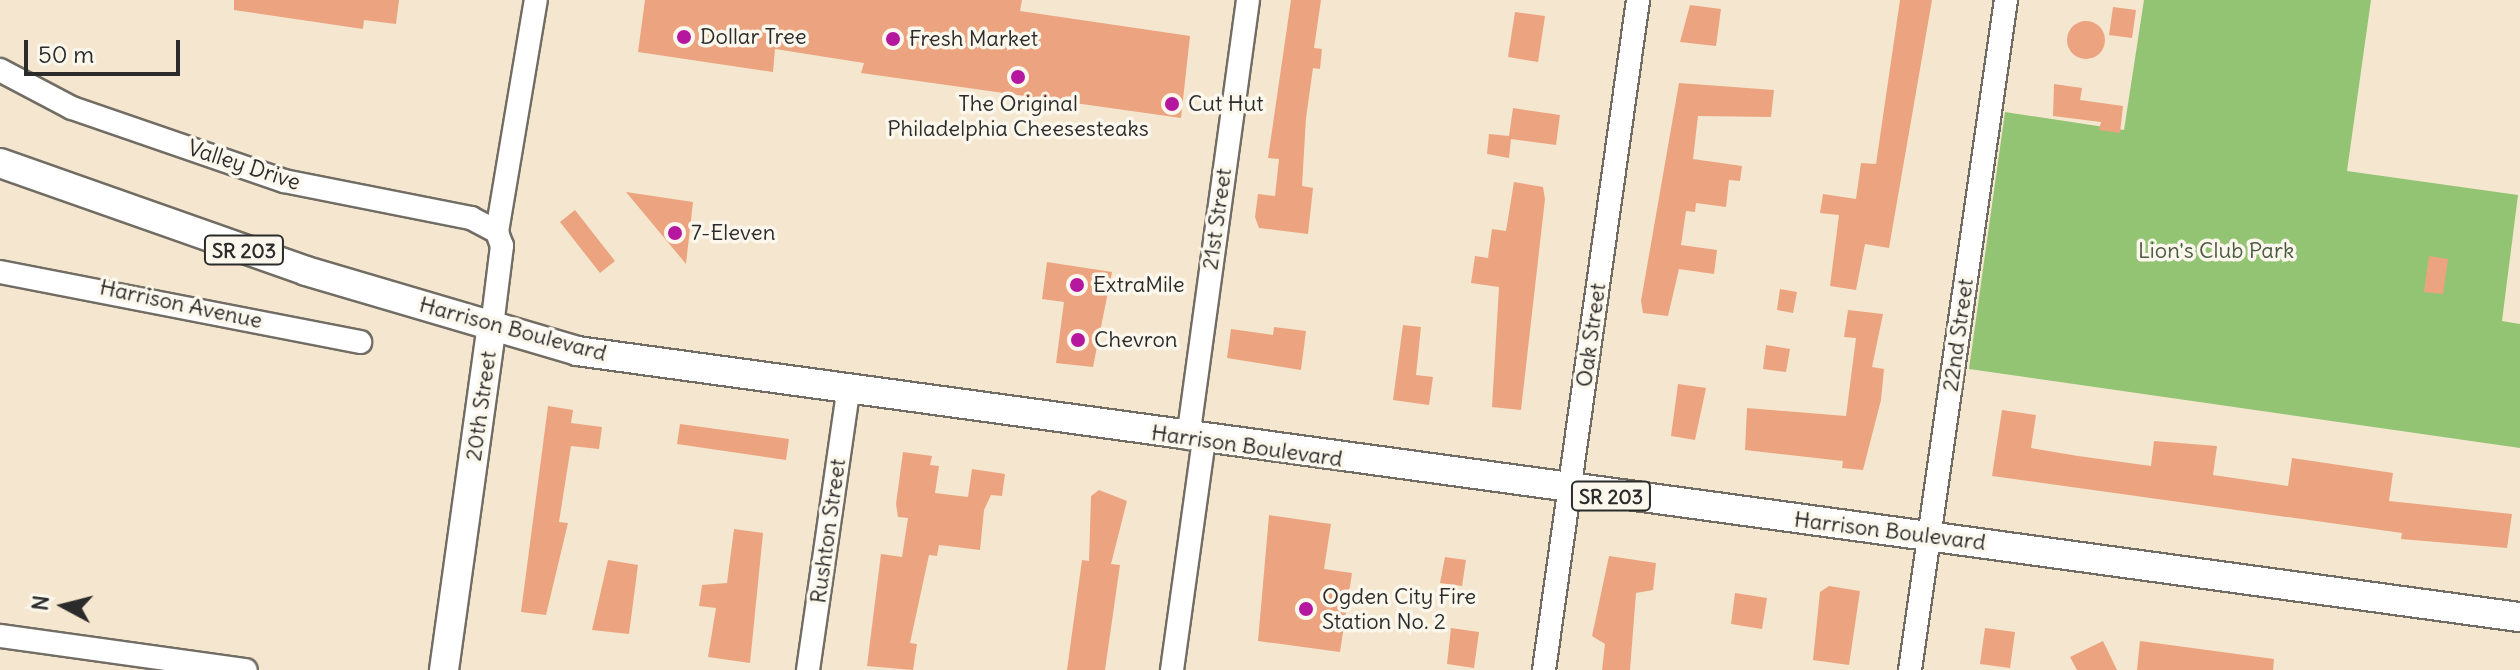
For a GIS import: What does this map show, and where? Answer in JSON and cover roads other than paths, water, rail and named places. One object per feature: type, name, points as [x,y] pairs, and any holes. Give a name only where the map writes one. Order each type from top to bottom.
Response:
[{"type":"main road","name":"Harrison Boulevard","points":[[0,163],[177,229],[577,351],[848,392],[1570,491],[1930,535],[2520,617]]},
{"type":"main road","name":"20th Street","points":[[444,670],[492,326]]},
{"type":"street","name":"20th Street","points":[[492,326],[502,246],[497,232],[536,0]]},
{"type":"street","name":"21st Street","points":[[1172,670],[1248,0]]},
{"type":"street","name":"Oak Street","points":[[1544,670],[1638,0]]},
{"type":"street","name":"22nd Street","points":[[1910,670],[2006,0]]},
{"type":"street","name":"Valley Drive","points":[[0,70],[72,108],[284,181],[471,218],[497,232]]},
{"type":"street","name":"Harrison Avenue","points":[[0,272],[360,342]]},
{"type":"street","name":"Rushton Street","points":[[808,670],[848,392]]},
{"type":"street","points":[[0,636],[246,670]]},
{"type":"place","name":"Dollar Tree","points":[[684,37]]},
{"type":"place","name":"Fresh Market","points":[[893,39]]},
{"type":"place","name":"The Original Philadelphia Cheesesteaks","points":[[1018,77]]},
{"type":"place","name":"Cut Hut","points":[[1172,104]]},
{"type":"place","name":"7-Eleven","points":[[675,233]]},
{"type":"place","name":"ExtraMile","points":[[1077,285]]},
{"type":"place","name":"Chevron","points":[[1078,340]]},
{"type":"place","name":"Ogden City Fire Station No. 2","points":[[1306,609]]},
{"type":"park label","name":"Lion's Club Park","points":[[2216,251]]}]
